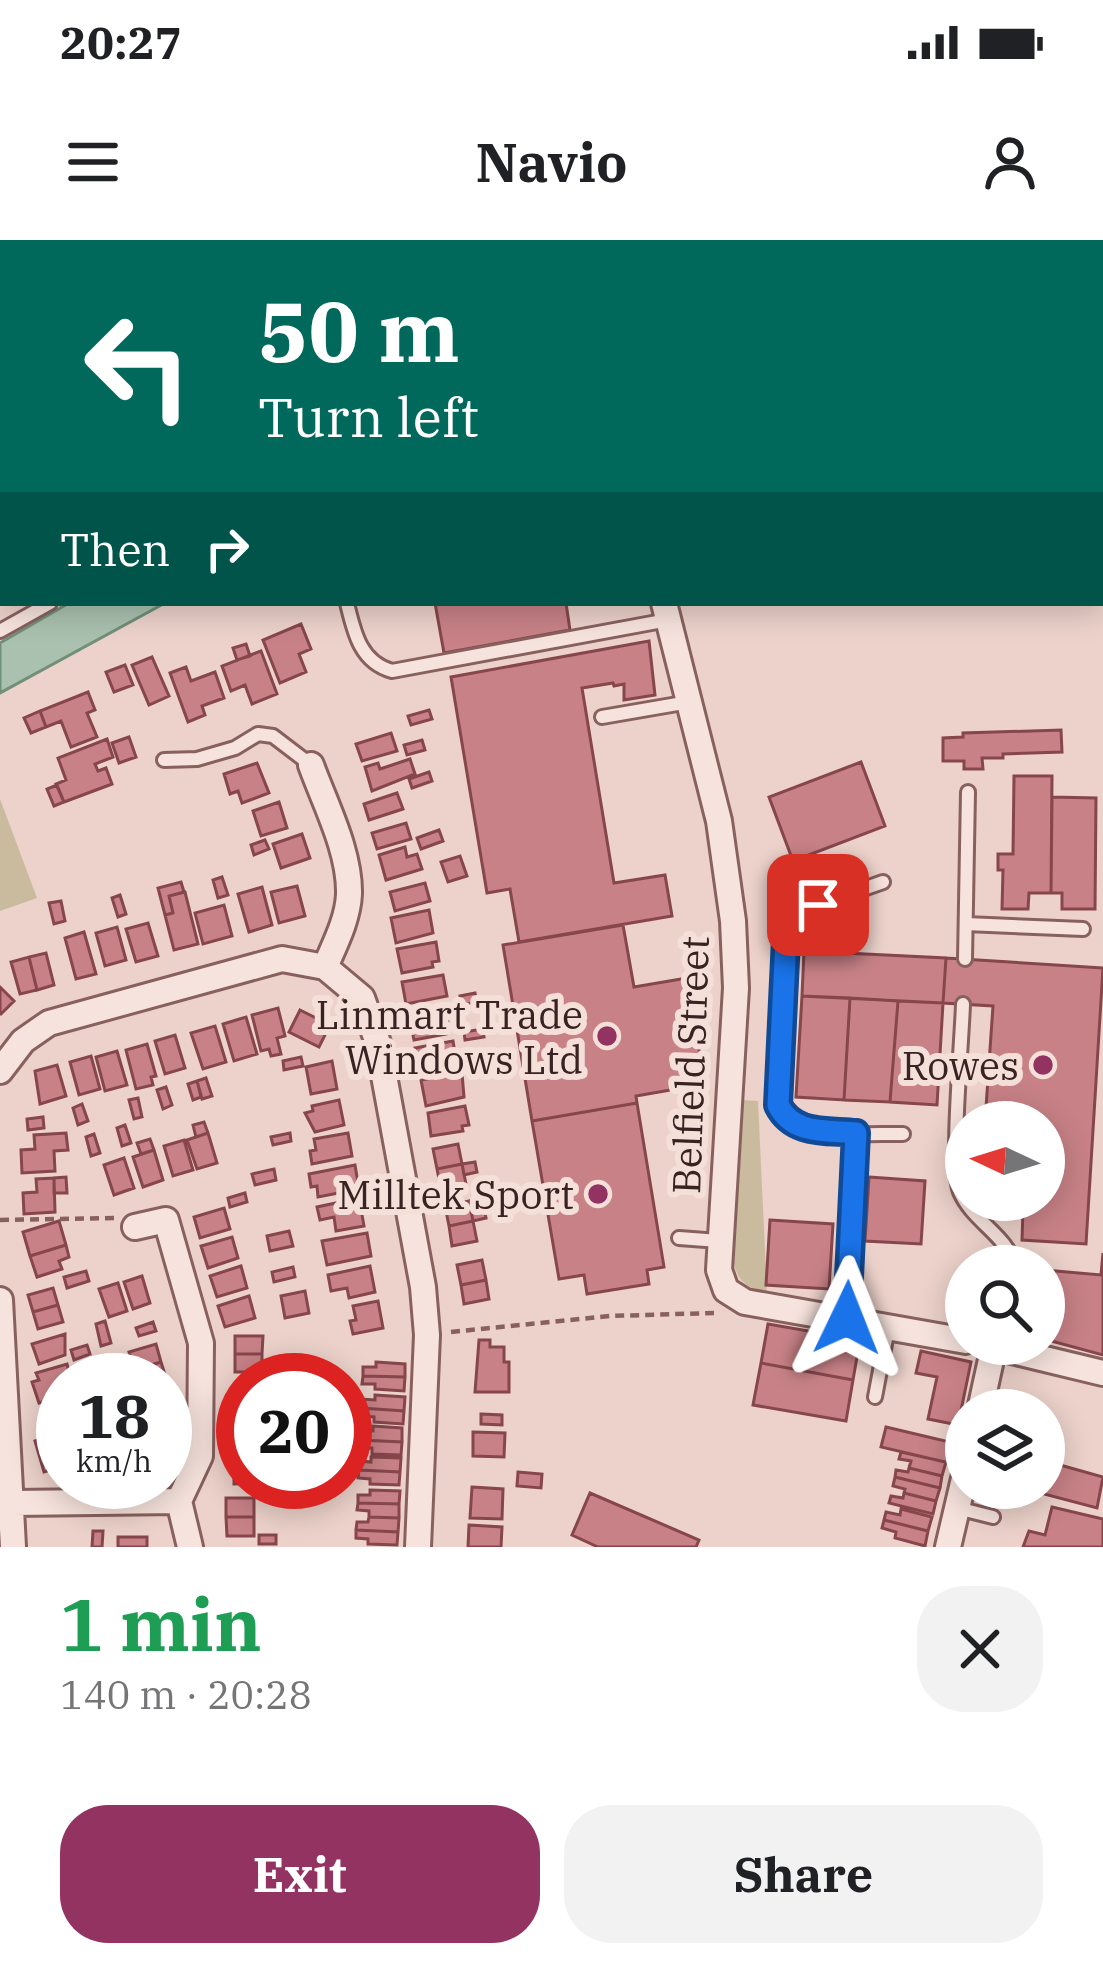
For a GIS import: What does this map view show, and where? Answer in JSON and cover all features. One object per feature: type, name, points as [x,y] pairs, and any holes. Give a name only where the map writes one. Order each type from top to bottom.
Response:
[{"type":"street","name":"Belfield Street","points":[[667,612],[719,821],[733,921],[736,988],[718,1241],[720,1277],[726,1290],[746,1302]]},
{"type":"street","points":[[311,765],[349,886],[346,910],[325,967]]},
{"type":"street","points":[[0,1071],[23,1040],[49,1024],[261,962],[301,960],[325,967],[362,998],[378,1042],[423,1287],[427,1335],[418,1547]]},
{"type":"street","points":[[135,1227],[166,1220],[201,1343],[200,1456],[192,1473]]},
{"type":"street","points":[[0,1300],[13,1547]]},
{"type":"street","points":[[746,1302],[945,1337]]},
{"type":"street","points":[[1065,1363],[1103,1373]]},
{"type":"street","points":[[13,1503],[36,1503]]},
{"type":"street","points":[[181,1509],[190,1547]]},
{"type":"street","points":[[948,1547],[957,1509]]},
{"type":"lane","points":[[0,631],[45,606]]},
{"type":"lane","points":[[348,606],[366,655],[375,665],[392,671],[667,612]]},
{"type":"lane","points":[[602,717],[690,701]]},
{"type":"lane","points":[[164,760],[197,759],[235,748],[258,734],[273,736],[311,765]]},
{"type":"lane","points":[[965,959],[968,792]]},
{"type":"lane","points":[[883,882],[818,905],[798,918],[786,939],[778,1105],[782,1114],[803,1129],[903,1134]]},
{"type":"lane","points":[[966,924],[1083,929]]},
{"type":"lane","points":[[963,1004],[957,1182],[973,1212],[1006,1245]]},
{"type":"lane","points":[[847,1318],[856,1133]]},
{"type":"lane","points":[[679,1238],[718,1241]]},
{"type":"lane","points":[[874,1397],[889,1325]]},
{"type":"lane","points":[[961,1509],[993,1517]]},
{"type":"path","points":[[0,1220],[124,1218],[135,1227]]},
{"type":"path","points":[[427,1335],[610,1316],[726,1313],[746,1302]]},
{"type":"shaded area","points":[[64,606],[160,606],[0,693],[0,643]]},
{"type":"shaded area","points":[[0,799],[37,898],[0,911]]},
{"type":"shaded area","points":[[743,1100],[758,1101],[767,1294],[740,1278],[731,1246]]},
{"type":"building","points":[[436,606],[566,606],[570,630],[444,653]]},
{"type":"building","points":[[301,624],[311,649],[299,654],[306,672],[280,683],[263,640]]},
{"type":"building","points":[[649,641],[655,695],[624,700],[624,684],[582,688],[614,883],[665,875],[672,916],[519,942],[510,889],[487,893],[451,677]]},
{"type":"building","points":[[246,644],[250,656],[237,660],[233,648]]},
{"type":"building","points":[[261,651],[277,694],[252,704],[245,685],[231,691],[222,666]]},
{"type":"building","points":[[152,657],[169,696],[149,705],[132,665]]},
{"type":"building","points":[[125,665],[133,685],[114,692],[106,672]]},
{"type":"building","points":[[186,667],[191,681],[215,672],[224,698],[202,706],[205,715],[188,722],[170,673]]},
{"type":"building","points":[[88,692],[95,710],[87,713],[97,737],[71,747],[61,721],[46,727],[40,711]]},
{"type":"building","points":[[429,710],[432,719],[411,725],[408,716]]},
{"type":"building","points":[[40,711],[46,727],[31,733],[24,718]]},
{"type":"building","points":[[1061,730],[1062,752],[982,758],[983,769],[964,769],[964,761],[943,761],[943,738],[963,737],[963,733]]},
{"type":"building","points":[[391,733],[397,751],[362,761],[356,744]]},
{"type":"building","points":[[129,737],[136,757],[119,763],[112,743]]},
{"type":"building","points":[[107,739],[113,757],[95,764],[98,771],[106,768],[112,784],[64,802],[56,784],[66,780],[58,758]]},
{"type":"building","points":[[422,740],[425,750],[407,755],[404,745]]},
{"type":"building","points":[[410,759],[415,774],[372,791],[365,767],[378,763],[380,769]]},
{"type":"building","points":[[861,762],[885,826],[793,861],[769,797]]},
{"type":"building","points":[[257,763],[269,793],[242,803],[238,791],[230,794],[224,774]]},
{"type":"building","points":[[429,772],[432,781],[412,788],[409,779]]},
{"type":"building","points":[[1014,776],[1052,776],[1051,893],[1029,893],[1028,909],[1002,909],[1003,870],[998,870],[998,854],[1013,854]]},
{"type":"building","points":[[57,785],[64,802],[54,806],[47,789]]},
{"type":"building","points":[[397,793],[403,809],[369,820],[364,804]]},
{"type":"building","points":[[1052,797],[1096,798],[1095,909],[1062,909],[1062,893],[1051,893]]},
{"type":"building","points":[[279,802],[287,828],[261,836],[253,811]]},
{"type":"building","points":[[406,823],[411,839],[377,849],[372,833]]},
{"type":"building","points":[[439,830],[443,841],[421,849],[417,838]]},
{"type":"building","points":[[302,834],[310,858],[281,868],[273,844]]},
{"type":"building","points":[[265,840],[269,849],[254,855],[251,845]]},
{"type":"building","points":[[405,847],[407,857],[417,854],[422,869],[386,880],[379,855]]},
{"type":"building","points":[[460,856],[467,876],[448,882],[441,862]]},
{"type":"building","points":[[222,877],[228,895],[218,898],[213,880]]},
{"type":"building","points":[[181,882],[184,892],[169,896],[173,913],[165,915],[158,888]]},
{"type":"building","points":[[425,883],[430,901],[395,911],[390,892]]},
{"type":"building","points":[[297,886],[305,916],[279,923],[271,892]]},
{"type":"building","points":[[262,887],[272,925],[249,932],[238,894]]},
{"type":"building","points":[[185,892],[198,944],[174,950],[165,915],[173,913],[169,896]]},
{"type":"building","points":[[120,895],[126,914],[118,917],[112,898]]},
{"type":"building","points":[[61,901],[65,921],[54,924],[49,903]]},
{"type":"building","points":[[224,905],[232,936],[203,944],[195,913]]},
{"type":"building","points":[[429,910],[433,933],[396,943],[391,918]]},
{"type":"building","points":[[148,923],[158,956],[136,962],[126,929]]},
{"type":"building","name":"Linmart Trade Windows Ltd","points":[[623,925],[634,987],[687,978],[705,1084],[636,1096],[637,1103],[532,1121],[503,945]]},
{"type":"building","points":[[117,927],[126,960],[105,966],[96,933]]},
{"type":"building","points":[[84,932],[96,974],[76,979],[65,938]]},
{"type":"building","points":[[436,942],[439,961],[432,962],[433,967],[402,973],[397,949]]},
{"type":"building","points":[[804,951],[946,958],[943,1003],[802,996]]},
{"type":"building","points":[[46,953],[54,985],[37,990],[29,957]]},
{"type":"building","points":[[29,957],[37,990],[20,994],[11,962]]},
{"type":"building","name":"Rowes","points":[[946,958],[1103,968],[1086,1244],[1022,1240],[1023,1221],[1065,1221],[1065,1101],[986,1101],[993,1006],[943,1003]]},
{"type":"building","points":[[443,975],[447,996],[406,1004],[402,982]]},
{"type":"building","points":[[0,987],[14,1001],[1,1014],[0,1013]]},
{"type":"building","points":[[475,993],[477,1002],[462,1005],[460,996]]},
{"type":"building","points":[[802,996],[850,998],[844,1100],[796,1097]]},
{"type":"building","points":[[850,998],[898,1001],[890,1102],[844,1100]]},
{"type":"building","points":[[898,1001],[943,1003],[937,1105],[890,1102]]},
{"type":"building","points":[[278,1008],[285,1036],[277,1038],[281,1054],[271,1056],[269,1049],[261,1051],[252,1015]]},
{"type":"building","points":[[445,1009],[446,1034],[414,1040],[409,1016]]},
{"type":"building","points":[[300,1010],[330,1025],[319,1047],[289,1032]]},
{"type":"building","points":[[246,1017],[257,1054],[234,1061],[223,1024]]},
{"type":"building","points":[[215,1026],[226,1062],[203,1069],[191,1033]]},
{"type":"building","points":[[483,1029],[484,1037],[465,1040],[464,1032]]},
{"type":"building","points":[[175,1035],[185,1068],[165,1074],[155,1041]]},
{"type":"building","points":[[453,1041],[457,1065],[419,1072],[415,1048]]},
{"type":"building","points":[[147,1044],[156,1076],[151,1077],[153,1085],[136,1089],[126,1050]]},
{"type":"building","points":[[117,1051],[127,1085],[105,1091],[96,1057]]},
{"type":"building","points":[[91,1056],[100,1089],[79,1095],[70,1062]]},
{"type":"building","points":[[301,1057],[303,1066],[284,1070],[283,1061]]},
{"type":"building","points":[[332,1061],[337,1089],[311,1094],[306,1067]]},
{"type":"building","points":[[57,1065],[66,1096],[40,1104],[35,1071]]},
{"type":"building","points":[[462,1073],[464,1097],[426,1106],[421,1080]]},
{"type":"building","points":[[206,1078],[212,1096],[202,1099],[197,1081]]},
{"type":"building","points":[[197,1081],[201,1097],[193,1100],[188,1084]]},
{"type":"building","points":[[166,1087],[172,1105],[163,1109],[157,1090]]},
{"type":"building","points":[[138,1098],[142,1117],[134,1119],[129,1100]]},
{"type":"building","points":[[339,1100],[344,1125],[315,1132],[305,1113],[313,1111],[312,1106]]},
{"type":"building","name":"Milltek Sport","points":[[637,1103],[664,1267],[647,1270],[649,1284],[587,1294],[584,1275],[559,1279],[532,1121]]},
{"type":"building","points":[[82,1104],[88,1121],[78,1125],[73,1108]]},
{"type":"building","points":[[465,1106],[469,1125],[462,1126],[463,1131],[431,1136],[428,1113]]},
{"type":"building","points":[[43,1117],[44,1128],[28,1130],[27,1119]]},
{"type":"building","points":[[204,1122],[208,1133],[196,1137],[193,1125]]},
{"type":"building","points":[[125,1125],[131,1143],[122,1146],[117,1128]]},
{"type":"building","points":[[66,1133],[68,1150],[54,1151],[55,1171],[22,1173],[21,1150],[35,1149],[34,1135]]},
{"type":"building","points":[[208,1133],[217,1163],[197,1169],[187,1140]]},
{"type":"building","points":[[290,1133],[291,1141],[273,1145],[271,1137]]},
{"type":"building","points":[[348,1133],[352,1156],[312,1164],[314,1139]]},
{"type":"building","points":[[94,1134],[100,1153],[91,1156],[86,1137]]},
{"type":"building","points":[[150,1139],[154,1150],[141,1154],[137,1143]]},
{"type":"building","points":[[184,1140],[193,1170],[173,1176],[164,1146]]},
{"type":"building","points":[[458,1144],[462,1164],[437,1169],[433,1149]]},
{"type":"building","points":[[154,1150],[163,1180],[143,1187],[133,1157]]},
{"type":"building","points":[[124,1158],[134,1188],[114,1195],[104,1165]]},
{"type":"building","points":[[475,1162],[477,1172],[464,1175],[462,1164]]},
{"type":"building","points":[[462,1164],[466,1184],[441,1189],[437,1169]]},
{"type":"building","points":[[355,1165],[359,1189],[318,1197],[317,1186],[311,1187],[309,1174]]},
{"type":"building","points":[[274,1169],[276,1180],[255,1185],[252,1174]]},
{"type":"building","points":[[66,1177],[67,1193],[54,1193],[54,1178]]},
{"type":"building","points":[[869,1177],[925,1181],[921,1244],[865,1241]]},
{"type":"building","points":[[54,1178],[55,1212],[24,1214],[23,1193],[37,1192],[36,1179]]},
{"type":"building","points":[[245,1193],[247,1202],[230,1207],[228,1198]]},
{"type":"building","points":[[359,1198],[364,1226],[336,1231],[334,1217],[320,1220],[317,1207]]},
{"type":"building","points":[[482,1199],[486,1218],[473,1221],[469,1201]]},
{"type":"building","points":[[469,1201],[473,1221],[449,1226],[445,1206]]},
{"type":"building","points":[[224,1208],[230,1229],[200,1238],[194,1217]]},
{"type":"building","points":[[770,1220],[833,1224],[829,1289],[766,1285]]},
{"type":"building","points":[[59,1221],[66,1245],[30,1256],[23,1232]]},
{"type":"building","points":[[473,1221],[477,1241],[452,1246],[449,1226]]},
{"type":"building","points":[[289,1231],[293,1246],[270,1251],[267,1236]]},
{"type":"building","points":[[367,1233],[371,1256],[327,1265],[322,1241]]},
{"type":"building","points":[[232,1237],[238,1258],[208,1268],[201,1246]]},
{"type":"building","points":[[66,1245],[69,1257],[59,1261],[62,1269],[37,1277],[30,1256]]},
{"type":"building","points":[[1103,1253],[1103,1355],[1065,1345],[1065,1272],[1101,1275]]},
{"type":"building","points":[[482,1260],[486,1280],[461,1285],[457,1265]]},
{"type":"building","points":[[241,1266],[247,1288],[217,1297],[210,1276]]},
{"type":"building","points":[[370,1266],[375,1292],[349,1298],[347,1288],[331,1291],[328,1275]]},
{"type":"building","points":[[293,1267],[295,1277],[274,1282],[272,1272]]},
{"type":"building","points":[[86,1271],[89,1281],[67,1288],[64,1277]]},
{"type":"building","points":[[142,1276],[150,1303],[133,1309],[124,1282]]},
{"type":"building","points":[[486,1280],[489,1299],[464,1304],[461,1285]]},
{"type":"building","points":[[118,1283],[127,1311],[109,1317],[99,1289]]},
{"type":"building","points":[[53,1288],[58,1305],[33,1312],[28,1295]]},
{"type":"building","points":[[305,1291],[309,1313],[285,1318],[281,1296]]},
{"type":"building","points":[[249,1296],[255,1318],[225,1327],[218,1306]]},
{"type":"building","points":[[378,1301],[383,1328],[353,1334],[353,1306]]},
{"type":"building","points":[[58,1305],[63,1322],[38,1329],[33,1312]]},
{"type":"building","points":[[105,1321],[111,1343],[101,1346],[96,1324]]},
{"type":"building","points":[[153,1322],[156,1331],[139,1336],[136,1328]]},
{"type":"building","points":[[768,1324],[860,1340],[853,1380],[761,1363]]},
{"type":"building","points":[[65,1334],[65,1353],[36,1355],[32,1344]]},
{"type":"building","points":[[235,1336],[263,1336],[262,1353],[235,1353]]},
{"type":"building","points":[[479,1340],[490,1340],[490,1347],[504,1347],[509,1392],[475,1392]]},
{"type":"building","points":[[156,1344],[158,1353],[129,1353]]},
{"type":"building","points":[[87,1345],[90,1353],[72,1353]]},
{"type":"building","points":[[921,1351],[945,1356],[945,1365],[970,1365],[965,1389],[945,1389],[945,1422],[928,1419],[937,1377],[916,1373]]},
{"type":"building","points":[[376,1362],[405,1364],[405,1377],[372,1376],[372,1367]]},
{"type":"building","points":[[761,1363],[853,1380],[846,1421],[753,1405]]},
{"type":"building","points":[[372,1376],[405,1377],[404,1391],[375,1389]]},
{"type":"building","points":[[375,1395],[405,1397],[404,1411],[372,1409]]},
{"type":"building","points":[[372,1409],[404,1411],[403,1424],[374,1422]]},
{"type":"building","points":[[481,1414],[502,1415],[502,1425],[481,1424]]},
{"type":"building","points":[[373,1426],[402,1428],[402,1442],[372,1441]]},
{"type":"building","points":[[886,1427],[945,1441],[945,1462],[881,1447]]},
{"type":"building","points":[[473,1432],[505,1433],[504,1457],[473,1456]]},
{"type":"building","points":[[372,1441],[402,1442],[401,1455],[372,1454]]},
{"type":"building","points":[[901,1452],[945,1466],[942,1476],[909,1468],[911,1461],[899,1459]]},
{"type":"building","points":[[372,1457],[401,1458],[400,1472],[372,1471]]},
{"type":"building","points":[[1065,1466],[1103,1477],[1097,1508],[1065,1500]]},
{"type":"building","points":[[909,1468],[942,1476],[940,1488],[895,1477],[896,1470],[908,1472]]},
{"type":"building","points":[[372,1471],[400,1472],[399,1485],[372,1484]]},
{"type":"building","points":[[518,1472],[542,1474],[541,1488],[517,1486]]},
{"type":"building","points":[[895,1477],[940,1488],[936,1501],[904,1493],[905,1489],[893,1486]]},
{"type":"building","points":[[472,1487],[503,1489],[502,1519],[470,1518]]},
{"type":"building","points":[[372,1490],[400,1491],[399,1504],[372,1503]]},
{"type":"building","points":[[590,1493],[699,1540],[696,1547],[598,1547],[572,1535]]},
{"type":"building","points":[[904,1493],[936,1501],[933,1514],[889,1503],[891,1496],[903,1498]]},
{"type":"building","points":[[372,1503],[399,1504],[399,1518],[369,1517],[369,1511],[357,1510],[372,1509]]},
{"type":"building","points":[[226,1509],[254,1509],[254,1517],[226,1517]]},
{"type":"building","points":[[901,1509],[932,1517],[928,1531],[884,1520],[886,1512],[900,1515]]},
{"type":"building","points":[[1052,1509],[1103,1519],[1103,1547],[1023,1547],[1029,1531],[1045,1535]]},
{"type":"building","points":[[226,1517],[254,1517],[254,1536],[227,1536]]},
{"type":"building","points":[[369,1517],[399,1518],[398,1532],[356,1530],[357,1522],[368,1522]]},
{"type":"building","points":[[884,1520],[928,1531],[925,1546],[895,1538],[896,1532],[882,1528]]},
{"type":"building","points":[[469,1525],[502,1527],[501,1547],[468,1547]]},
{"type":"building","points":[[356,1530],[398,1532],[397,1545],[368,1544],[368,1539],[356,1538]]},
{"type":"building","points":[[93,1531],[103,1531],[102,1547],[92,1547]]},
{"type":"building","points":[[259,1535],[276,1535],[276,1544],[259,1544]]},
{"type":"building","points":[[118,1537],[147,1537],[147,1547],[118,1547]]},
{"type":"place","name":"Linmart Trade Windows Ltd","points":[[607,1036]]},
{"type":"place","name":"Rowes","points":[[1043,1065]]},
{"type":"place","name":"Milltek Sport","points":[[598,1194]]},
{"type":"route","points":[[818,905],[798,918],[786,939],[778,1105],[782,1114],[803,1129],[856,1133],[847,1318]]}]
